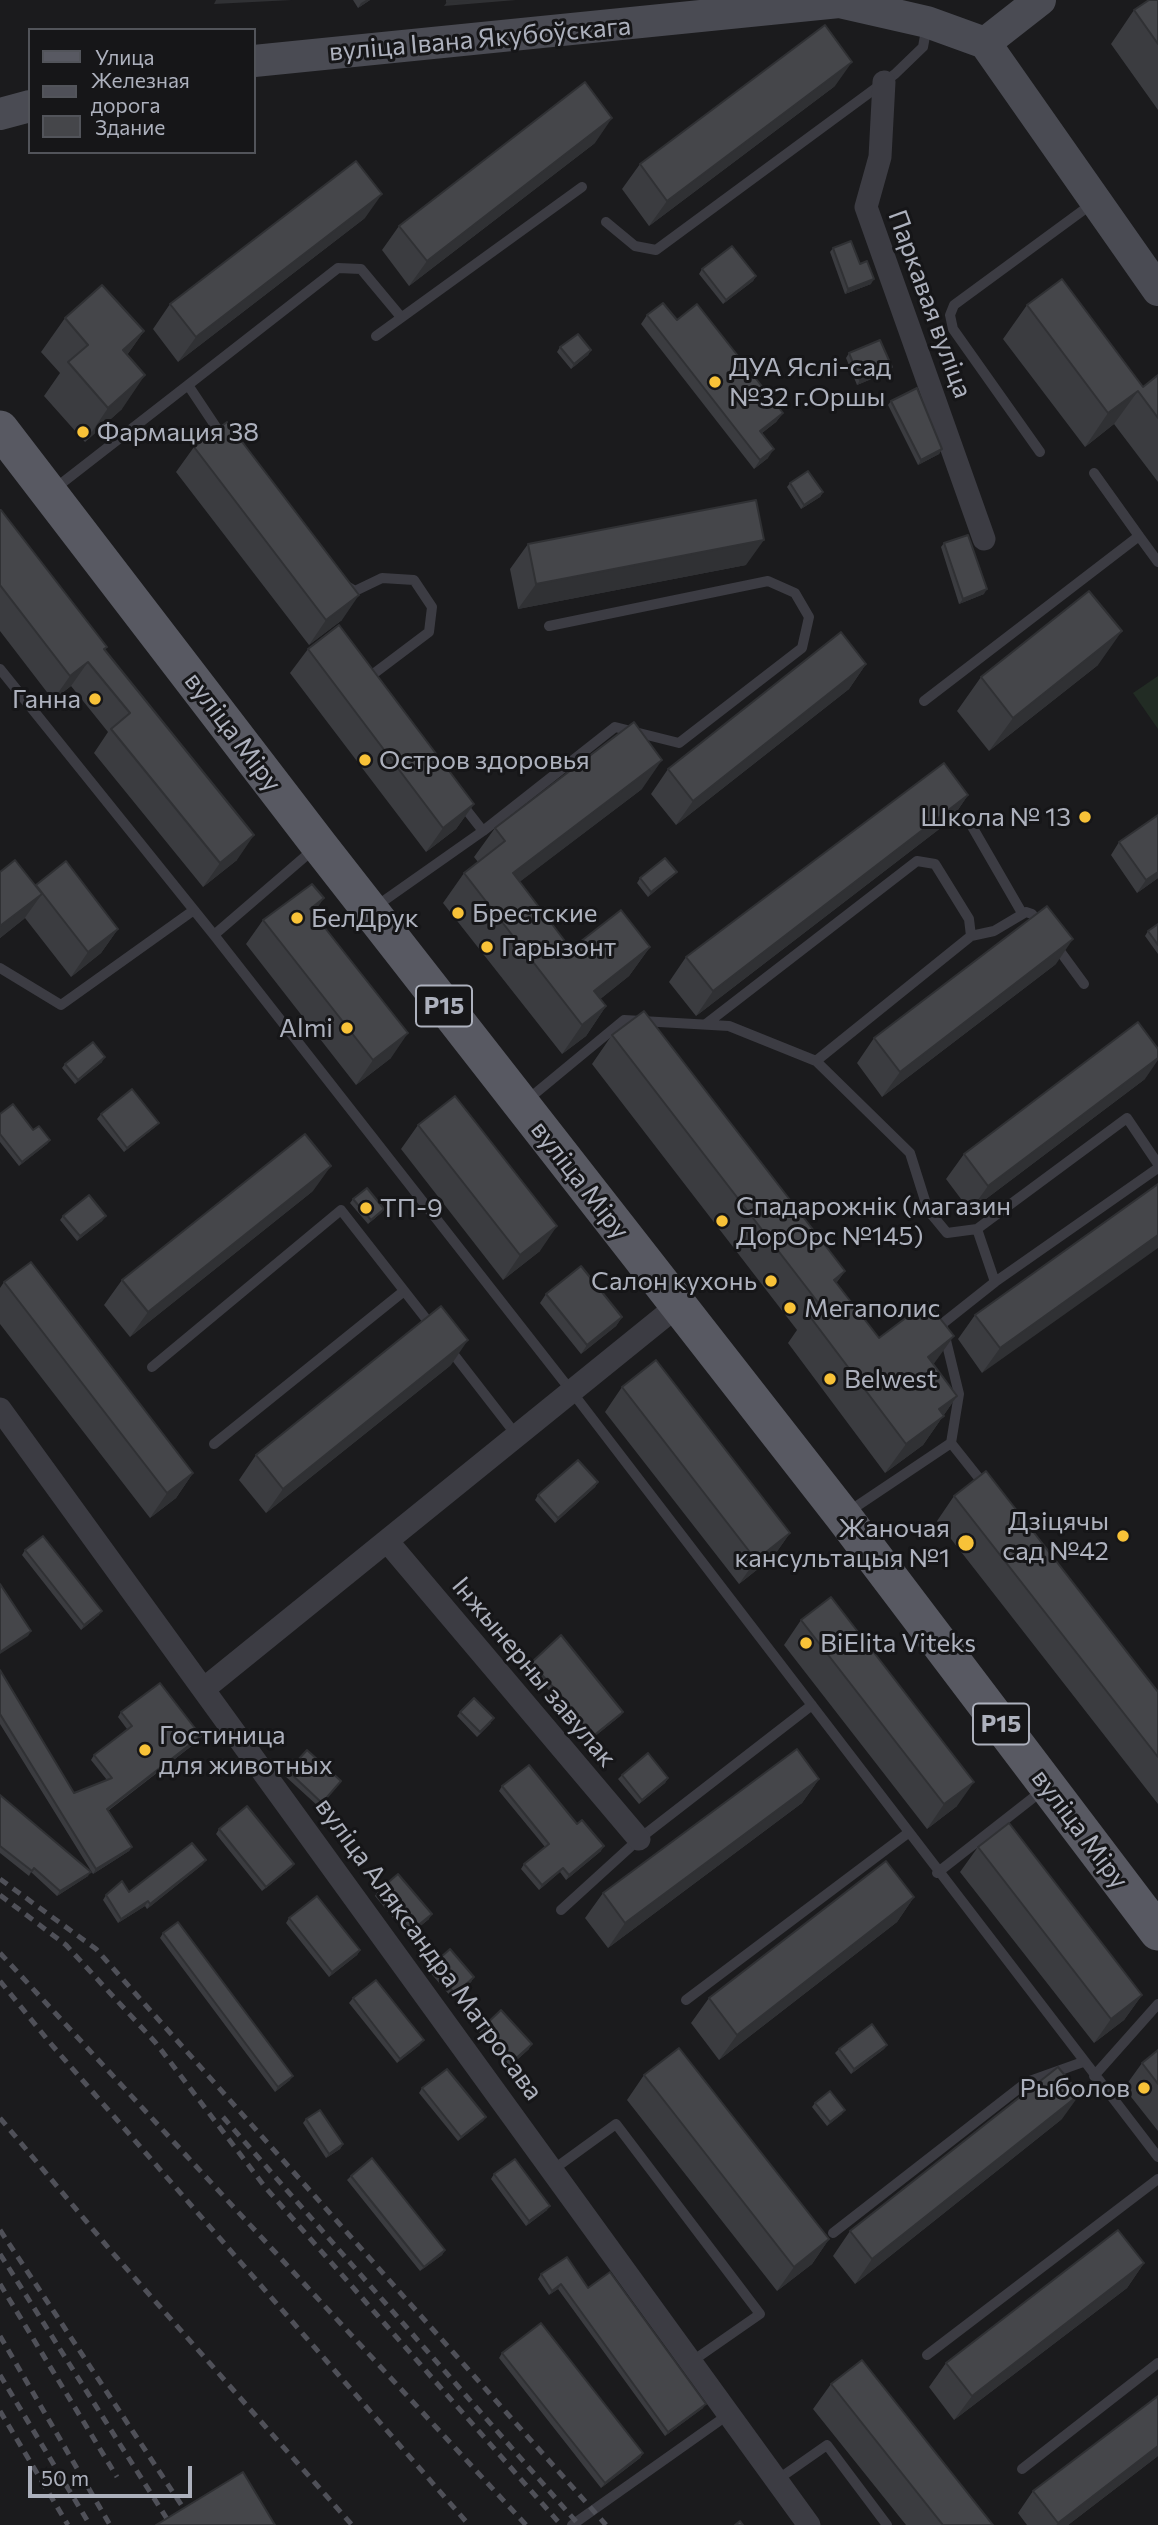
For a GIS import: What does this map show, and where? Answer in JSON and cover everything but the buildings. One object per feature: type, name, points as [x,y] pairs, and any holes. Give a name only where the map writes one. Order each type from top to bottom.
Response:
[{"type":"main road","name":"вуліца Міру","points":[[0,429],[677,1307],[843,1516],[1158,1932]]},
{"type":"street","points":[[1040,0],[985,43],[1158,290]]},
{"type":"street","name":"вуліца Івана Якубоўскага","points":[[256,61],[523,36],[839,2],[909,12],[985,43]]},
{"type":"street","name":"Паркавая вуліца","points":[[884,82],[880,157],[866,207],[984,539]]},
{"type":"street","points":[[0,114],[28,107]]},
{"type":"street","points":[[205,1688],[677,1307]]},
{"type":"street","name":"вуліца Аляксандра Матросава","points":[[0,1409],[554,2169],[809,2525]]},
{"type":"street","name":"Інжынерны завулак","points":[[387,1541],[639,1839]]},
{"type":"lane","points":[[606,222],[635,246],[656,250],[884,82],[923,47],[909,12]]},
{"type":"lane","points":[[376,336],[582,187]]},
{"type":"lane","points":[[1040,452],[954,329],[950,315],[954,305],[1096,201]]},
{"type":"lane","points":[[50,492],[338,268],[361,269],[401,317]]},
{"type":"lane","points":[[188,385],[234,452]]},
{"type":"lane","points":[[1094,473],[1158,562]]},
{"type":"lane","points":[[924,701],[1139,536]]},
{"type":"lane","points":[[331,576],[355,592],[382,578],[414,580],[432,607],[429,632],[368,678],[376,688]]},
{"type":"lane","points":[[370,911],[483,831],[615,727],[679,743],[802,648],[809,617],[795,593],[768,581],[549,626]]},
{"type":"lane","points":[[0,669],[214,935],[572,1392],[937,1873],[1158,2157]]},
{"type":"lane","points":[[457,797],[483,831]]},
{"type":"lane","points":[[967,816],[1022,913]]},
{"type":"lane","points":[[214,935],[319,845]]},
{"type":"lane","points":[[706,1024],[918,862],[936,863],[970,919],[971,936]]},
{"type":"lane","points":[[0,968],[61,1005],[194,910]]},
{"type":"lane","points":[[816,1061],[971,936],[994,931],[1022,913],[1032,914],[1084,984]]},
{"type":"lane","points":[[521,1105],[624,1020],[729,1026],[816,1061],[910,1153],[928,1210],[947,1233],[977,1229],[1127,1118],[1158,1166],[995,1282],[942,1324],[959,1394],[951,1443],[843,1516]]},
{"type":"lane","points":[[152,1367],[341,1210],[517,1436]]},
{"type":"lane","points":[[977,1229],[995,1282]]},
{"type":"lane","points":[[214,1444],[404,1291]]},
{"type":"lane","points":[[951,1443],[992,1494]]},
{"type":"lane","points":[[561,1910],[639,1839],[812,1705]]},
{"type":"lane","points":[[937,1873],[1048,1786]]},
{"type":"lane","points":[[687,2000],[908,1833]]},
{"type":"lane","points":[[1094,2076],[1158,2004]]},
{"type":"lane","points":[[833,2233],[1027,2082],[1083,2062]]},
{"type":"lane","points":[[554,2169],[616,2124],[760,2314],[691,2362]]},
{"type":"lane","points":[[927,2355],[1158,2179]]},
{"type":"lane","points":[[1022,2469],[1158,2363]]},
{"type":"lane","points":[[572,2525],[729,2414]]},
{"type":"lane","points":[[777,2480],[827,2445],[887,2525]]},
{"type":"shaded area","points":[[1158,676],[1158,729],[1133,693]]},
{"type":"railway","points":[[0,1879],[96,1949],[606,2525]]},
{"type":"railway","points":[[0,1895],[66,1945],[155,2042],[265,2187],[561,2525]]},
{"type":"railway","points":[[0,1953],[526,2525]]},
{"type":"railway","points":[[0,1981],[51,2044],[469,2525]]},
{"type":"railway","points":[[223,2117],[579,2525]]},
{"type":"railway","points":[[0,2118],[111,2251],[352,2525]]},
{"type":"railway","points":[[0,2230],[186,2512]]},
{"type":"railway","points":[[0,2254],[169,2522]]},
{"type":"railway","points":[[0,2284],[117,2477]]},
{"type":"railway","points":[[0,2336],[110,2525]]},
{"type":"railway","points":[[0,2375],[90,2525]]},
{"type":"railway","points":[[0,2411],[68,2525]]},
{"type":"place","name":"ДУА Яслі-сад №32 г.Оршы","points":[[715,382]]},
{"type":"place","name":"Фармация 38","points":[[83,432]]},
{"type":"place","name":"Ганна","points":[[95,699]]},
{"type":"place","name":"Остров здоровья","points":[[365,760]]},
{"type":"place","name":"Школа № 13","points":[[1085,817]]},
{"type":"place","name":"Брестские","points":[[458,913]]},
{"type":"place","name":"БелДрук","points":[[297,918]]},
{"type":"place","name":"Гарызонт","points":[[487,947]]},
{"type":"place","name":"Almi","points":[[347,1028]]},
{"type":"place","name":"ТП-9","points":[[366,1208]]},
{"type":"place","name":"Спадарожнік (магазин ДорОрс №145)","points":[[722,1221]]},
{"type":"place","name":"Салон кухонь","points":[[771,1281]]},
{"type":"place","name":"Мегаполис","points":[[790,1308]]},
{"type":"place","name":"Belwest","points":[[830,1379]]},
{"type":"place","name":"Дзіцячы сад №42","points":[[1123,1536]]},
{"type":"place","name":"Жаночая кансультацыя №1","points":[[966,1543]]},
{"type":"place","name":"BiElita Viteks","points":[[806,1643]]},
{"type":"place","name":"Гостиница для животных","points":[[145,1750]]},
{"type":"place","name":"Рыболов","points":[[1144,2088]]}]
